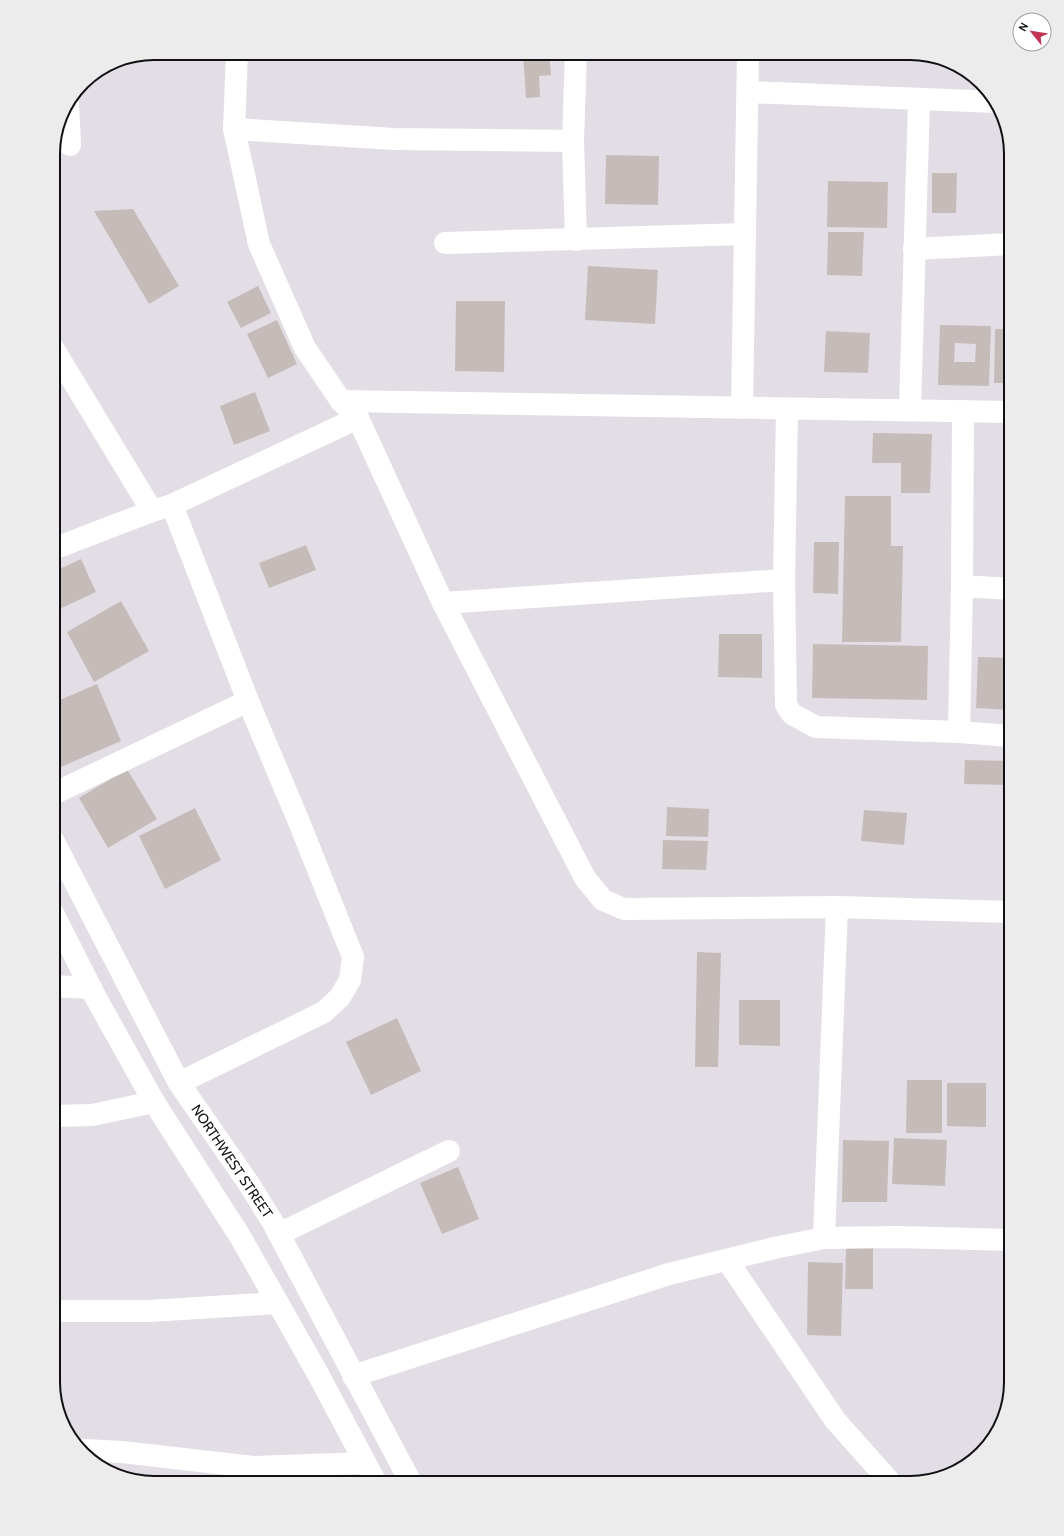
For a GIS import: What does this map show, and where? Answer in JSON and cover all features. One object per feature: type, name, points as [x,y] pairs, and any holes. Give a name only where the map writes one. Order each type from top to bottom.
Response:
[{"type":"street","points":[[237,60],[234,130],[259,244],[305,348],[341,401],[358,418],[443,603],[585,878],[602,900],[624,908],[837,907],[1004,912]]},
{"type":"street","points":[[576,60],[574,141],[576,240]]},
{"type":"street","points":[[742,408],[748,60]]},
{"type":"street","points":[[748,92],[987,102]]},
{"type":"street","points":[[910,410],[919,99]]},
{"type":"street","points":[[69,115],[70,145]]},
{"type":"street","points":[[234,130],[394,139],[574,141]]},
{"type":"street","points":[[445,243],[745,234]]},
{"type":"street","points":[[914,249],[1004,244]]},
{"type":"street","points":[[60,358],[162,508],[248,701],[299,822],[353,957],[350,980],[340,997],[324,1012],[179,1083]]},
{"type":"street","points":[[341,401],[1004,412]]},
{"type":"street","points":[[787,409],[784,580],[786,705],[792,714],[816,727],[958,732],[1004,735]]},
{"type":"street","points":[[958,732],[962,586],[963,411]]},
{"type":"street","points":[[60,546],[162,508],[358,418]]},
{"type":"street","points":[[443,603],[784,580]]},
{"type":"street","points":[[962,586],[1004,589]]},
{"type":"street","points":[[60,791],[248,701]]},
{"type":"street","name":"NORTHWEST STREET","points":[[60,854],[179,1083],[249,1184],[279,1234],[407,1476]]},
{"type":"street","points":[[824,1238],[837,907]]},
{"type":"street","points":[[60,927],[91,988],[154,1102],[241,1238],[318,1374],[372,1476]]},
{"type":"street","points":[[60,986],[91,988]]},
{"type":"street","points":[[60,1116],[92,1115],[154,1102]]},
{"type":"street","points":[[279,1234],[449,1151]]},
{"type":"street","points":[[353,1376],[669,1274],[824,1238],[897,1237],[1004,1240]]},
{"type":"street","points":[[727,1260],[836,1420],[885,1476]]},
{"type":"street","points":[[60,1311],[149,1311],[278,1303]]},
{"type":"street","points":[[89,1450],[122,1452],[253,1467],[366,1463]]},
{"type":"building","points":[[523,60],[550,60],[551,75],[539,76],[540,97],[526,98]]},
{"type":"building","points":[[606,155],[659,156],[658,205],[605,204]]},
{"type":"building","points":[[932,173],[957,173],[956,213],[932,213]]},
{"type":"building","points":[[828,181],[888,182],[887,228],[827,227]]},
{"type":"building","points":[[133,209],[179,286],[149,304],[94,211]]},
{"type":"building","points":[[828,232],[864,232],[862,276],[827,275]]},
{"type":"building","points":[[588,266],[658,270],[655,324],[585,320]]},
{"type":"building","points":[[258,286],[271,313],[241,328],[227,302]]},
{"type":"building","points":[[456,301],[505,301],[504,372],[455,371]]},
{"type":"building","points":[[277,320],[297,364],[268,378],[247,334]]},
{"type":"building","points":[[940,325],[991,326],[989,386],[938,385]],"holes":[[[955,343],[976,344],[975,362],[954,362]]]},
{"type":"building","points":[[995,329],[1004,329],[1004,383],[994,383]]},
{"type":"building","points":[[826,331],[870,333],[868,373],[824,372]]},
{"type":"building","points":[[255,392],[270,431],[234,445],[220,406]]},
{"type":"building","points":[[873,433],[932,434],[930,493],[901,493],[901,463],[872,463]]},
{"type":"building","points":[[845,496],[891,496],[891,546],[903,546],[901,642],[842,642]]},
{"type":"building","points":[[814,542],[839,542],[838,594],[813,593]]},
{"type":"building","points":[[306,545],[316,570],[269,588],[259,563]]},
{"type":"building","points":[[81,559],[96,592],[60,609],[60,569]]},
{"type":"building","points":[[121,601],[149,651],[94,682],[67,632]]},
{"type":"building","points":[[719,634],[762,634],[762,678],[718,677]]},
{"type":"building","points":[[813,644],[928,646],[927,700],[812,698]]},
{"type":"building","points":[[978,657],[1004,658],[1004,710],[976,708]]},
{"type":"building","points":[[97,684],[121,741],[60,767],[60,700]]},
{"type":"building","points":[[965,760],[1004,761],[1004,785],[964,784]]},
{"type":"building","points":[[127,769],[157,819],[108,848],[79,798]]},
{"type":"building","points":[[667,807],[709,809],[708,837],[666,836]]},
{"type":"building","points":[[195,808],[221,860],[165,889],[139,836]]},
{"type":"building","points":[[864,810],[907,813],[904,845],[861,841]]},
{"type":"building","points":[[663,840],[708,841],[706,870],[662,869]]},
{"type":"building","points":[[697,952],[721,953],[718,1067],[695,1067]]},
{"type":"building","points":[[739,1000],[780,1000],[780,1046],[739,1045]]},
{"type":"building","points":[[397,1018],[421,1071],[371,1095],[346,1042]]},
{"type":"building","points":[[907,1080],[942,1080],[942,1133],[906,1133]]},
{"type":"building","points":[[947,1083],[986,1083],[986,1127],[947,1126]]},
{"type":"building","points":[[894,1138],[947,1140],[945,1186],[892,1184]]},
{"type":"building","points":[[843,1140],[889,1141],[887,1202],[842,1202]]},
{"type":"building","points":[[458,1167],[479,1219],[442,1234],[420,1183]]},
{"type":"building","points":[[846,1246],[873,1246],[873,1289],[845,1289]]},
{"type":"building","points":[[808,1262],[843,1263],[841,1336],[807,1335]]}]
